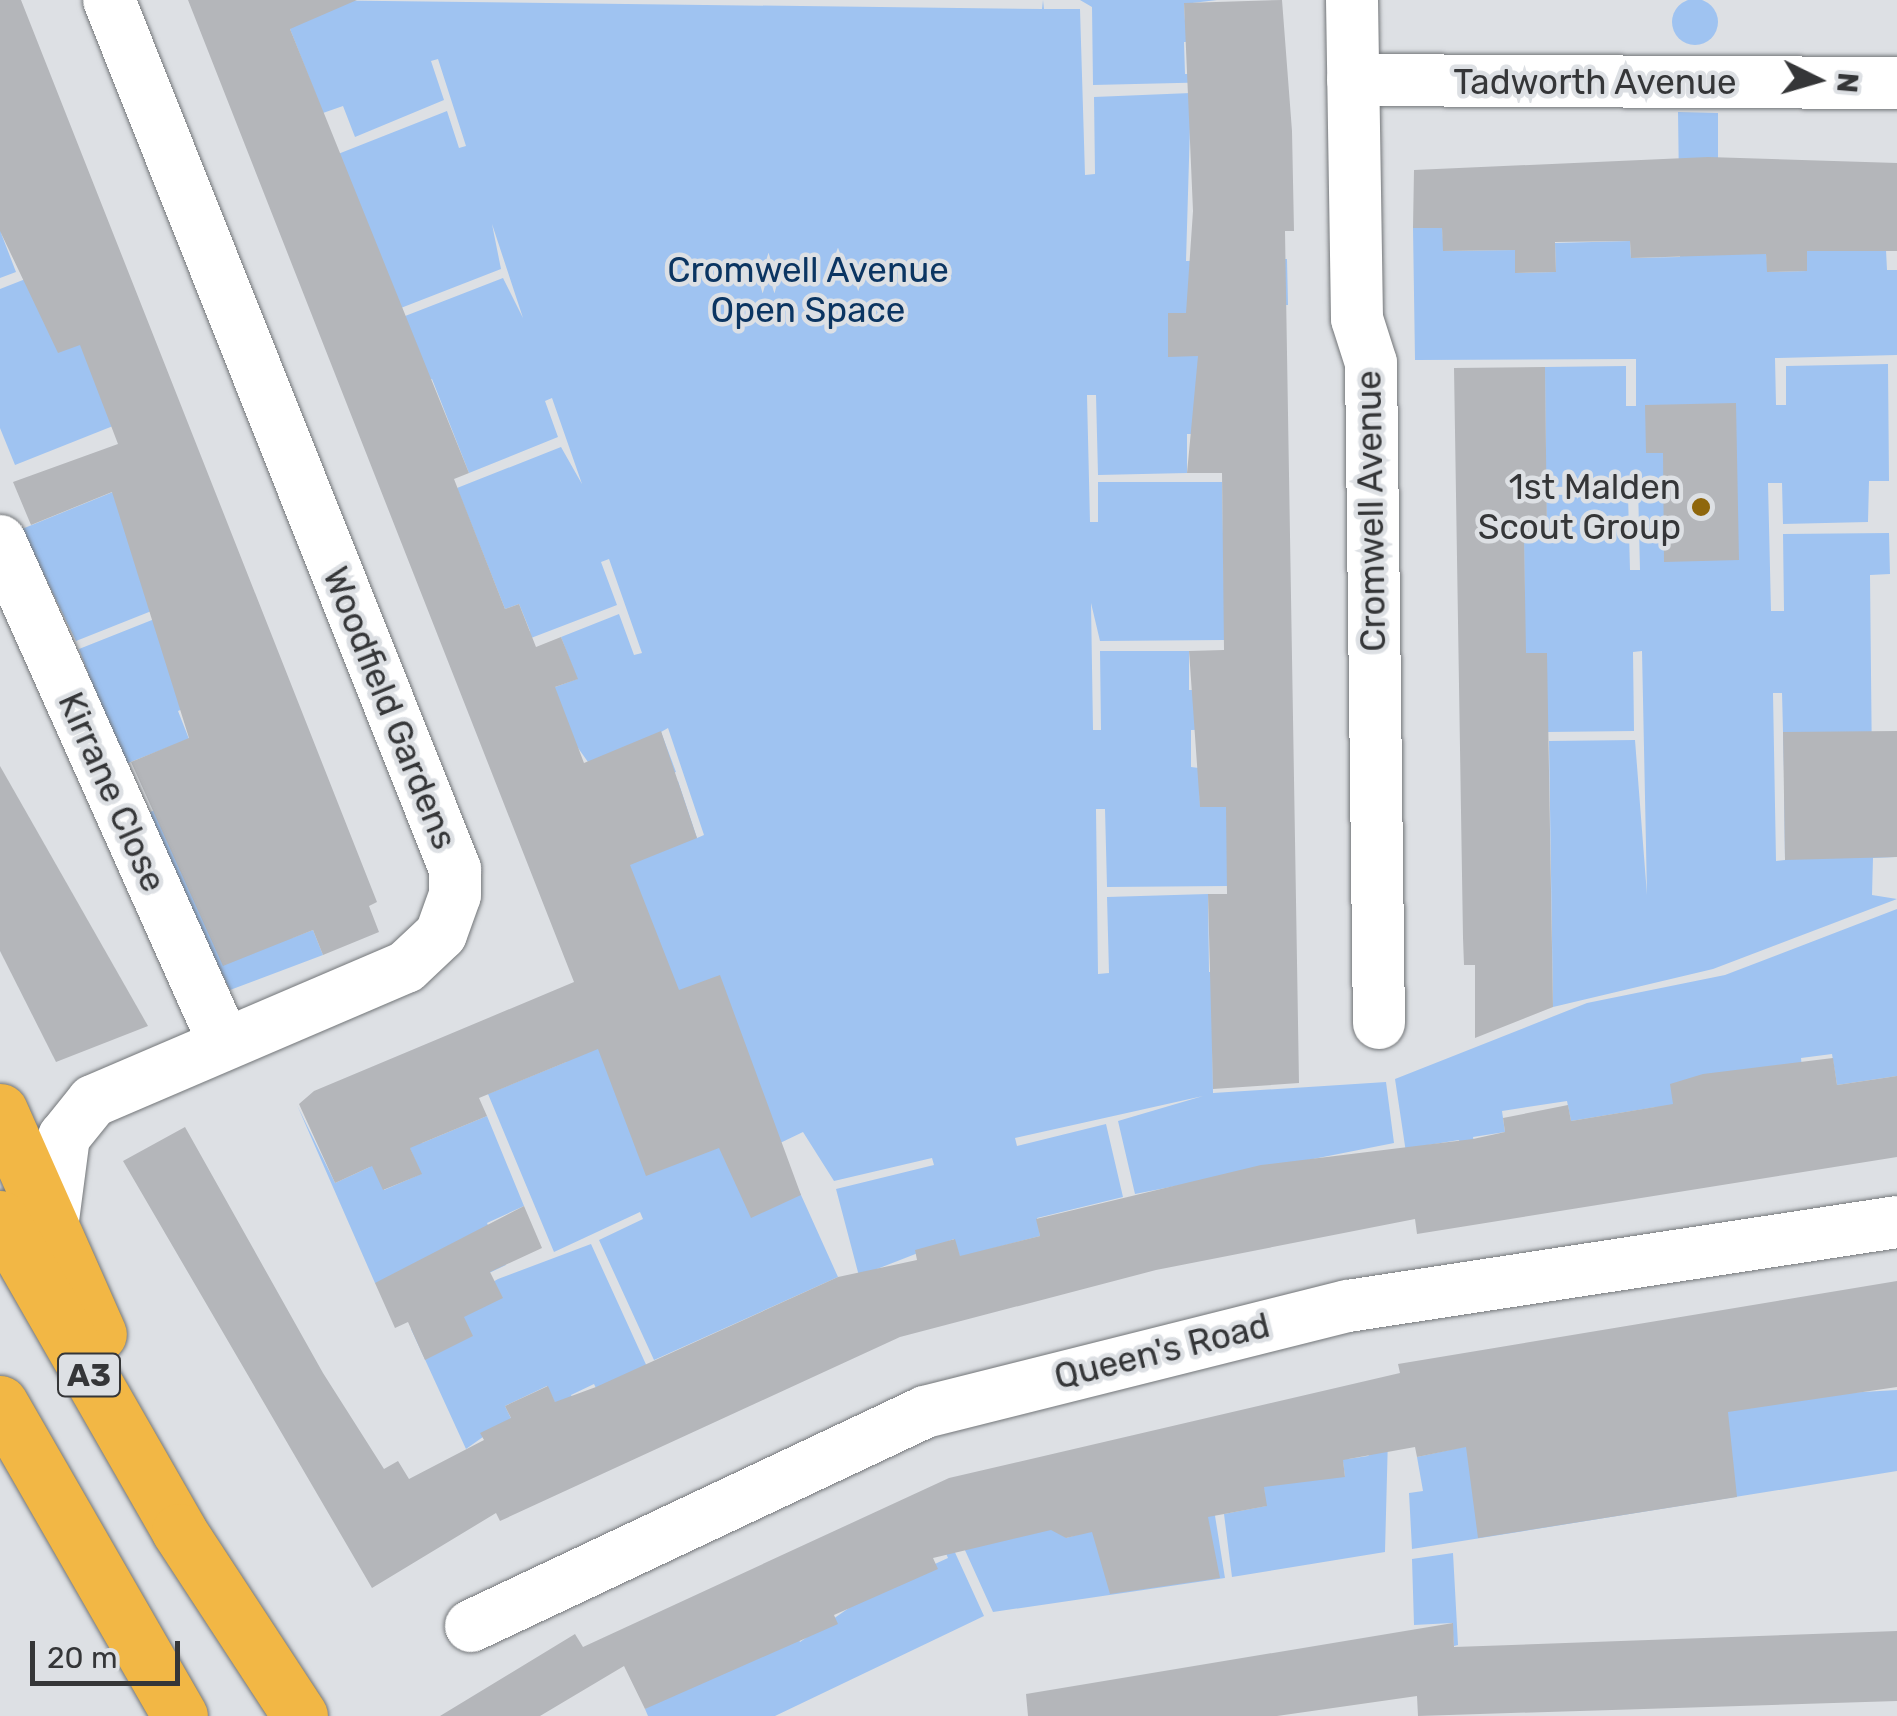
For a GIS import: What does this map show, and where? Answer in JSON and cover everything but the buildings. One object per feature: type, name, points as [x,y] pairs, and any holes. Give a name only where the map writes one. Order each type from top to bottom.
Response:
[{"type":"highway","points":[[0,1111],[53,1220],[179,1532]]},
{"type":"highway","name":"A3","points":[[0,1218],[179,1532],[300,1716]]},
{"type":"highway","name":"A3","points":[[0,1403],[102,1590],[180,1716]]},
{"type":"highway","points":[[0,1468],[102,1590]]},
{"type":"street","name":"Woodfield Gardens","points":[[53,1220],[73,1118],[224,1042],[406,967],[451,916],[455,869],[109,0]]},
{"type":"street","name":"Cromwell Avenue","points":[[1352,0],[1357,320],[1371,363],[1379,1023]]},
{"type":"street","name":"Tadworth Avenue","points":[[1353,80],[1897,83]]},
{"type":"street","name":"Kirrane Close","points":[[0,540],[224,1042]]},
{"type":"street","name":"Queen's Road","points":[[471,1626],[925,1412],[1348,1306],[1897,1222]]},
{"type":"green space","points":[[1695,-1],[1711,6],[1718,22],[1711,38],[1695,45],[1679,38],[1672,22],[1679,6]]},
{"type":"green space","name":"Cromwell Avenue Open Space","points":[[299,0],[1042,9],[1043,0],[1044,9],[1080,9],[1085,175],[1095,174],[1094,97],[1191,93],[1186,261],[1287,259],[1288,305],[1196,306],[1168,356],[1198,356],[1198,434],[1187,434],[1187,473],[1098,475],[1096,395],[1087,395],[1090,522],[1098,522],[1098,482],[1222,482],[1225,640],[1100,641],[1091,603],[1093,730],[1101,730],[1100,651],[1189,651],[1189,690],[1226,690],[1227,729],[1191,730],[1191,767],[1199,768],[1200,807],[1227,807],[1229,886],[1107,887],[1105,809],[1096,809],[1098,974],[1109,973],[1107,897],[1208,894],[1209,972],[1231,973],[1212,1014],[1213,1093],[1386,1082],[1394,1143],[1135,1194],[1118,1121],[1203,1096],[1015,1138],[1017,1146],[1106,1124],[1123,1197],[1037,1218],[1040,1236],[960,1257],[954,1239],[859,1276],[836,1189],[934,1165],[932,1158],[834,1181],[803,1132],[778,1144],[838,1277],[654,1360],[599,1240],[643,1219],[640,1212],[554,1252],[488,1094],[566,1062],[625,911],[621,804],[678,781],[697,838],[704,835],[668,728],[661,732],[676,772],[603,801],[588,762],[539,693],[577,679],[561,637],[619,614],[634,655],[642,653],[609,559],[601,562],[617,605],[518,643],[530,631],[519,604],[505,609],[457,488],[561,447],[582,484],[552,398],[545,401],[558,437],[469,473],[432,379],[417,384],[400,318],[503,278],[523,318],[492,224],[501,269],[388,313],[338,154],[447,111],[459,148],[466,146],[438,59],[431,61],[444,100],[355,137],[343,106],[323,113],[290,29]]},
{"type":"green space","points":[[1080,0],[1217,0],[1184,4],[1185,21],[1218,21],[1218,41],[1184,42],[1185,74],[1220,74],[1220,82],[1093,85],[1092,7]]},
{"type":"green space","points":[[1678,112],[1718,113],[1718,223],[1766,254],[1768,272],[1807,271],[1807,250],[1886,250],[1887,270],[1897,270],[1897,355],[1775,358],[1776,405],[1786,405],[1786,366],[1888,364],[1889,481],[1869,481],[1868,522],[1783,524],[1782,483],[1768,483],[1771,611],[1784,611],[1783,534],[1889,533],[1890,574],[1870,575],[1872,769],[1784,772],[1782,693],[1773,693],[1776,861],[1785,860],[1784,781],[1873,779],[1894,819],[1895,857],[1873,858],[1872,895],[1897,899],[1713,969],[1553,1007],[1549,741],[1635,740],[1647,895],[1642,651],[1633,652],[1634,731],[1547,732],[1547,653],[1525,653],[1524,535],[1547,535],[1546,495],[1628,494],[1630,570],[1640,570],[1638,486],[1546,487],[1545,367],[1626,366],[1626,406],[1636,406],[1636,359],[1415,360],[1413,228],[1442,228],[1444,251],[1515,250],[1516,273],[1556,272],[1555,243],[1630,241],[1631,258],[1680,257]]},
{"type":"green space","points":[[0,189],[1,233],[16,272],[0,278]]},
{"type":"green space","points":[[51,269],[113,426],[15,465],[0,428],[0,289]]},
{"type":"green space","points":[[135,483],[154,610],[76,641],[22,529]]},
{"type":"green space","points":[[157,618],[196,703],[178,711],[189,739],[123,765],[79,649]]},
{"type":"green space","points":[[221,784],[292,938],[313,930],[323,955],[230,990],[145,814]]},
{"type":"green space","points":[[1897,909],[1897,1076],[1837,1085],[1832,1054],[1801,1058],[1804,1089],[1676,1119],[1656,1107],[1571,1121],[1567,1101],[1502,1111],[1505,1132],[1473,1137],[1476,1156],[1462,1159],[1459,1140],[1422,1146],[1408,1166],[1395,1079],[1587,1003],[1725,975]]},
{"type":"green space","points":[[297,1105],[335,1183],[370,1167],[364,1147],[384,1190],[421,1174],[402,1130],[422,1143],[487,1116],[524,1206],[487,1223],[506,1265],[470,1282],[375,1283]]},
{"type":"green space","points":[[591,1244],[654,1382],[604,1405],[594,1384],[571,1395],[581,1416],[565,1423],[547,1386],[505,1406],[523,1443],[504,1422],[466,1449],[411,1329],[498,1279]]},
{"type":"green space","points":[[1897,1390],[1897,1471],[1412,1549],[1409,1493],[1423,1491],[1417,1457],[1660,1404]]},
{"type":"green space","points":[[1388,1437],[1385,1552],[1232,1577],[1224,1514],[1266,1506],[1261,1463],[1345,1477],[1341,1446],[1348,1459],[1368,1456]]},
{"type":"green space","points":[[1212,1497],[1225,1578],[993,1612],[959,1537],[1028,1535],[1053,1515],[1066,1538]]},
{"type":"green space","points":[[937,1513],[984,1616],[775,1716],[648,1716],[645,1709],[787,1617],[800,1642],[869,1594],[948,1558],[930,1516]]},
{"type":"green space","points":[[1453,1553],[1458,1645],[1454,1646],[1452,1623],[1414,1625],[1412,1559]]},
{"type":"place","name":"1st Malden Scout Group","points":[[1701,507]]}]
